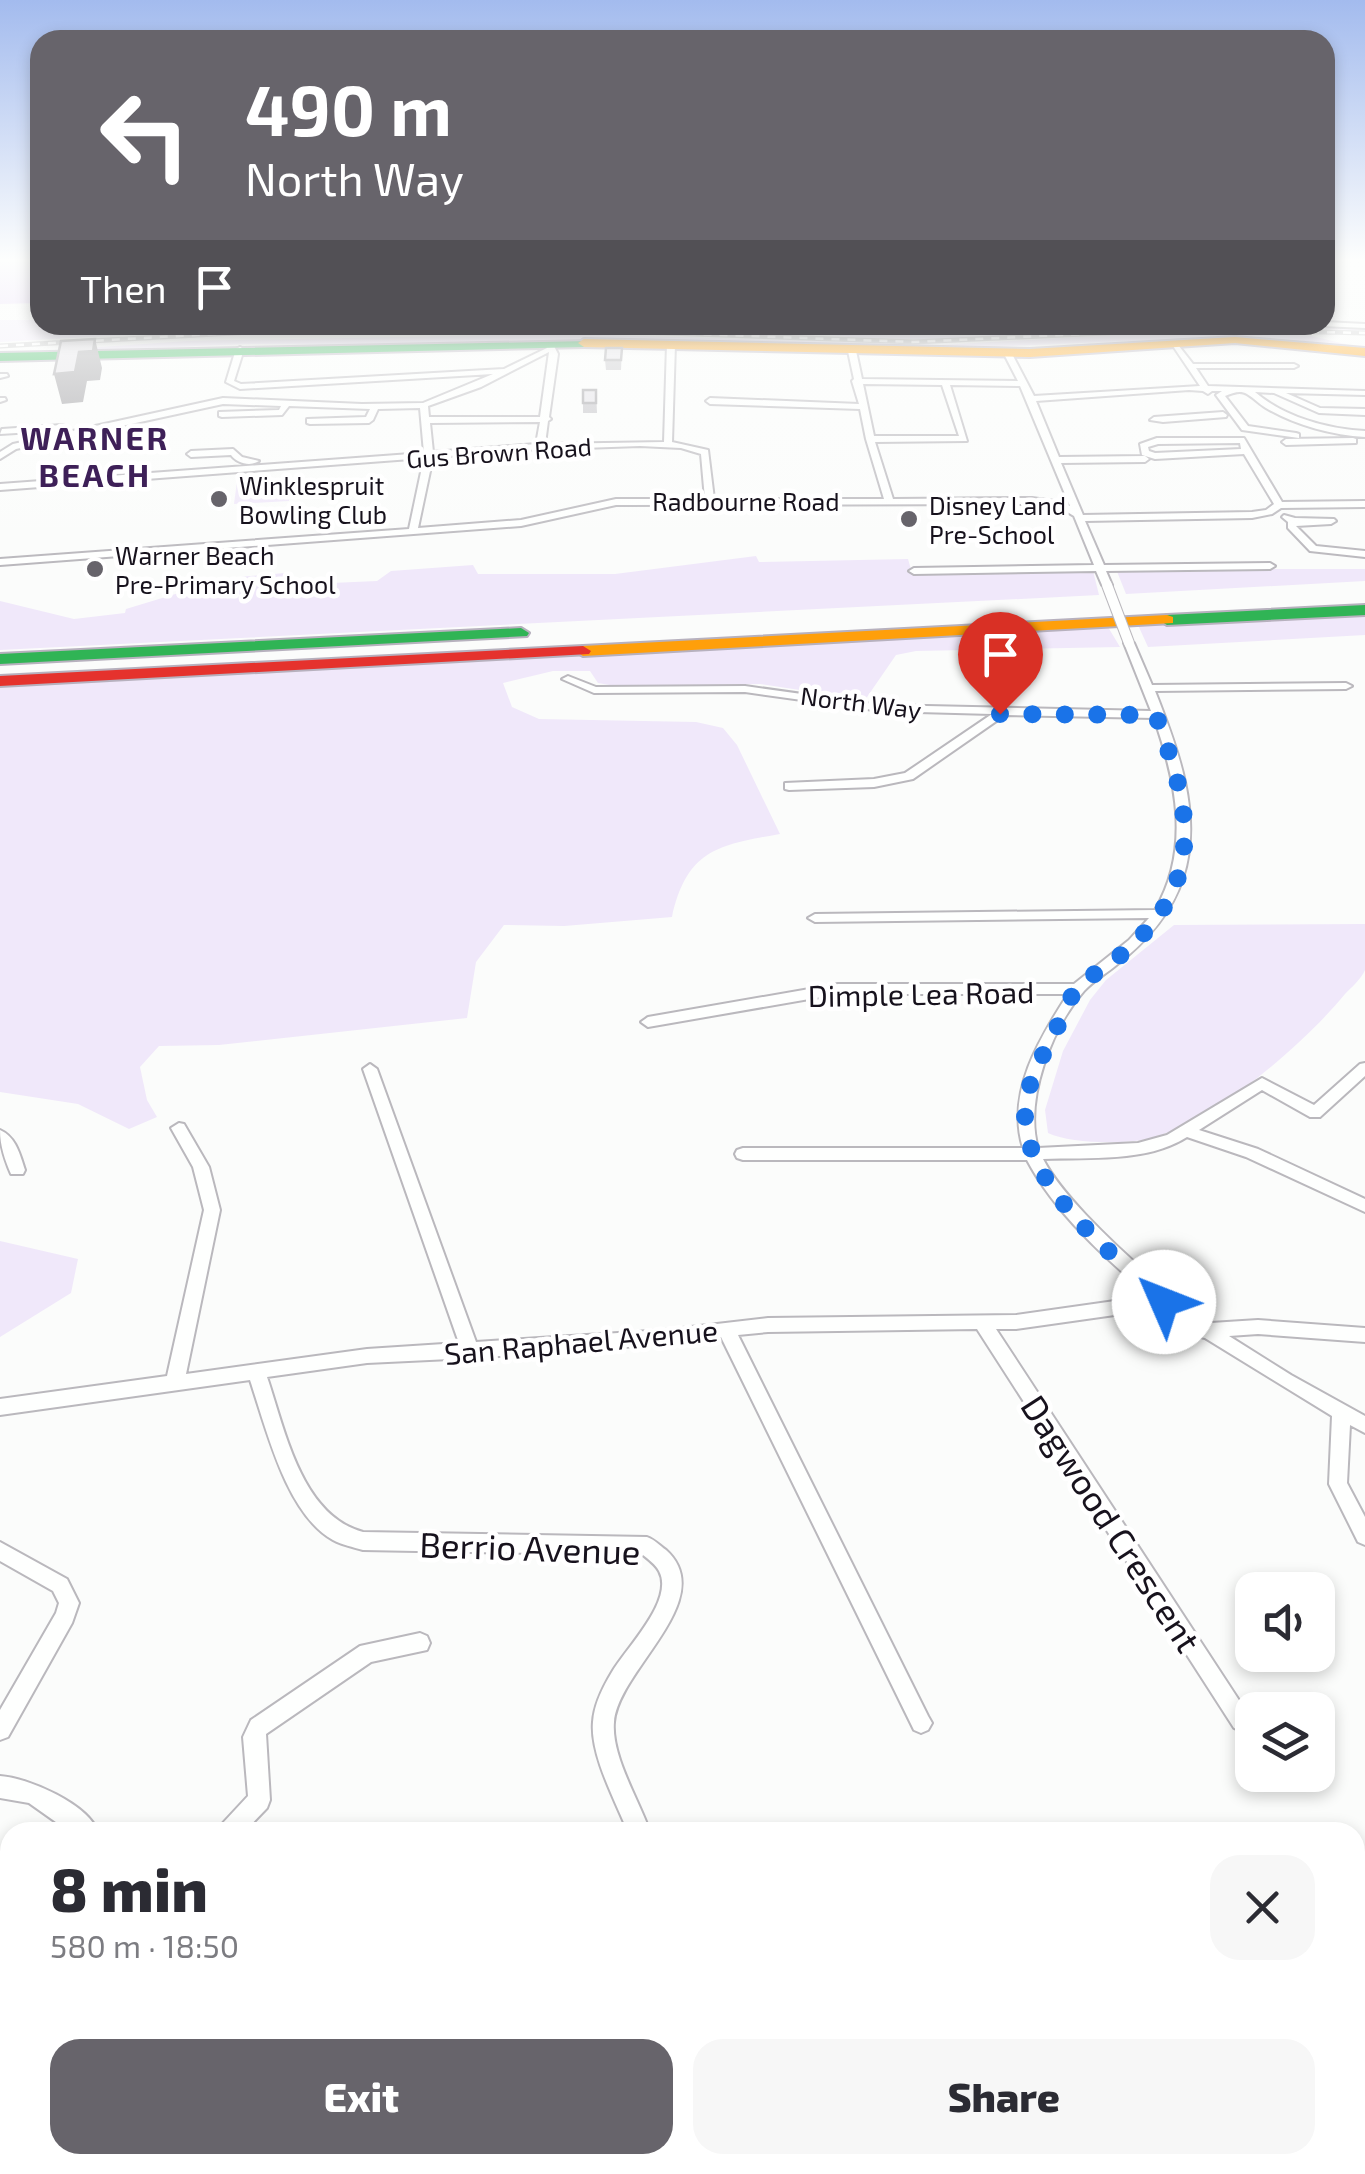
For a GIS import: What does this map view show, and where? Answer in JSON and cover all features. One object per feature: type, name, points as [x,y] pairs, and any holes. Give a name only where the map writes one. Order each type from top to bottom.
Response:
[{"type":"main road","points":[[1,370],[87,362]]},
{"type":"main road","points":[[0,659],[1365,591]]},
{"type":"main road","points":[[0,682],[1365,610]]},
{"type":"street","points":[[236,362],[230,384],[247,388],[506,371]]},
{"type":"street","points":[[0,456],[13,447],[214,402],[424,405],[521,362]]},
{"type":"street","points":[[540,447],[553,362]]},
{"type":"street","points":[[668,444],[671,362]]},
{"type":"street","points":[[854,362],[889,502]]},
{"type":"street","points":[[1012,362],[1057,460],[1147,688],[1179,786],[1184,830],[1180,870],[1160,914],[1135,944],[1077,990],[1030,1084],[1026,1125],[1031,1154],[1049,1184],[1090,1231],[1164,1302],[1202,1331],[1365,1425]]},
{"type":"street","points":[[1189,362],[1243,444],[1277,507],[1293,521],[1332,521]]},
{"type":"street","points":[[1192,366],[1294,366]]},
{"type":"street","points":[[856,381],[1024,384]]},
{"type":"street","points":[[870,439],[964,439],[944,381]]},
{"type":"street","points":[[1031,399],[1205,388],[1365,392]]},
{"type":"street","points":[[1247,390],[1287,415],[1365,438]]},
{"type":"street","points":[[1296,436],[1243,426],[1220,394],[1247,390],[1282,393],[1320,410],[1365,412]]},
{"type":"street","points":[[710,401],[862,407]]},
{"type":"street","points":[[1182,401],[1195,415]]},
{"type":"street","points":[[207,408],[287,404]]},
{"type":"street","points":[[222,414],[282,412],[287,404]]},
{"type":"street","points":[[414,531],[429,456],[424,405]]},
{"type":"street","points":[[310,422],[366,420],[373,417],[376,407]]},
{"type":"street","points":[[1154,420],[1223,414]]},
{"type":"street","points":[[427,420],[547,420]]},
{"type":"street","points":[[2,432],[96,428]]},
{"type":"street","points":[[1243,444],[1155,456],[1145,453],[1143,446],[1157,441],[1243,444],[1365,438]]},
{"type":"street","name":"Gus Brown Road","points":[[0,487],[540,447],[668,444],[698,448],[706,456],[710,502]]},
{"type":"street","points":[[191,454],[233,452],[242,461],[286,459],[283,467]]},
{"type":"street","points":[[1057,460],[1145,459]]},
{"type":"street","points":[[1042,501],[1072,498]]},
{"type":"street","name":"Radbourne Road","points":[[0,562],[530,522],[616,502],[1042,501],[1079,516]]},
{"type":"street","points":[[1079,516],[1252,516],[1277,507],[1365,504]]},
{"type":"street","points":[[1293,521],[1291,526],[1312,550],[1364,553]]},
{"type":"street","points":[[914,570],[1270,566]]},
{"type":"street","name":"North Way","points":[[568,679],[594,690],[745,688],[881,708],[1156,715]]},
{"type":"street","points":[[1147,688],[1346,686]]},
{"type":"street","points":[[789,786],[874,783],[909,776],[1000,714]]},
{"type":"street","points":[[815,918],[1160,914]]},
{"type":"street","name":"Dimple Lea Road","points":[[648,1022],[838,990],[1077,990]]},
{"type":"street","points":[[743,1154],[1031,1154],[1138,1149],[1163,1143],[1186,1131],[1262,1083],[1315,1113],[1365,1068]]},
{"type":"street","points":[[370,1069],[471,1350]]},
{"type":"street","points":[[176,1382],[212,1210],[201,1167],[179,1128]]},
{"type":"street","points":[[1186,1131],[1252,1153],[1365,1206]]},
{"type":"street","points":[[0,1136],[10,1148],[17,1170]]},
{"type":"street","name":"San Raphael Avenue","points":[[0,1407],[367,1356],[768,1324],[983,1324],[1071,1318],[1164,1302]]},
{"type":"street","name":"Dagwood Crescent","points":[[983,1324],[1235,1712]]},
{"type":"street","points":[[1202,1331],[1258,1327],[1365,1335]]},
{"type":"street","points":[[726,1329],[921,1723]]},
{"type":"street","name":"Berrio Avenue","points":[[256,1370],[298,1485],[317,1514],[336,1532],[363,1540],[646,1546],[662,1555],[673,1574],[673,1594],[666,1614],[608,1694],[603,1724],[637,1822]]},
{"type":"street","points":[[1342,1412],[1338,1484],[1365,1536]]},
{"type":"street","points":[[0,1551],[60,1585],[68,1603],[0,1730]]},
{"type":"street","points":[[239,1822],[259,1800],[254,1736],[258,1727],[367,1653],[420,1643]]},
{"type":"street","points":[[0,1787],[13,1787],[44,1798],[74,1822]]},
{"type":"shaded area","points":[[291,478],[289,501],[234,504],[237,481]]},
{"type":"shaded area","points":[[756,556],[759,562],[908,559],[912,573],[1093,571],[1099,595],[0,650],[0,601],[74,619],[125,613],[126,609],[228,578],[285,573],[286,585],[377,581],[391,571],[473,565],[478,574],[615,574]]},
{"type":"shaded area","points":[[1116,569],[1365,569],[1365,581],[1126,594]]},
{"type":"shaded area","points":[[1365,614],[1365,635],[1148,647],[1138,625]]},
{"type":"shaded area","points":[[1108,627],[1120,647],[916,651],[896,655],[865,700],[760,684],[621,687],[598,683],[590,671],[553,671],[503,683],[512,707],[539,719],[696,722],[723,728],[737,745],[780,834],[739,842],[708,854],[686,877],[672,917],[564,926],[504,925],[476,962],[467,1018],[219,1045],[159,1046],[140,1067],[147,1100],[157,1117],[129,1129],[78,1104],[0,1092],[0,686]]},
{"type":"shaded area","points":[[1365,924],[1365,970],[1361,976],[1307,1035],[1232,1096],[1180,1127],[1144,1140],[1085,1141],[1048,1133],[1045,1110],[1063,1051],[1090,1000],[1106,980],[1174,925]]},
{"type":"shaded area","points":[[0,1241],[78,1259],[71,1293],[0,1337]]},
{"type":"building","points":[[56,362],[77,362],[75,372],[54,374]]},
{"type":"building","points":[[583,390],[596,390],[596,403],[583,403]]},
{"type":"traffic: fast","points":[[1167,620],[1365,610]]},
{"type":"traffic: fast","points":[[0,659],[521,633]]},
{"type":"traffic: slow","points":[[583,651],[1167,620]]},
{"type":"traffic: jam","points":[[0,681],[583,651]]},
{"type":"place","name":"Winklespruit Bowling Club","points":[[219,499]]},
{"type":"place","name":"Disney Land Pre-School","points":[[909,519]]},
{"type":"place","name":"Warner Beach Pre-Primary School","points":[[95,569]]},
{"type":"district","name":"WARNER BEACH","points":[[95,456]]},
{"type":"route","points":[[1000,714],[1156,715],[1176,774],[1184,830],[1183,855],[1175,883],[1150,930],[1077,990],[1038,1066],[1026,1102],[1031,1154],[1049,1184],[1090,1231],[1164,1302]]}]
